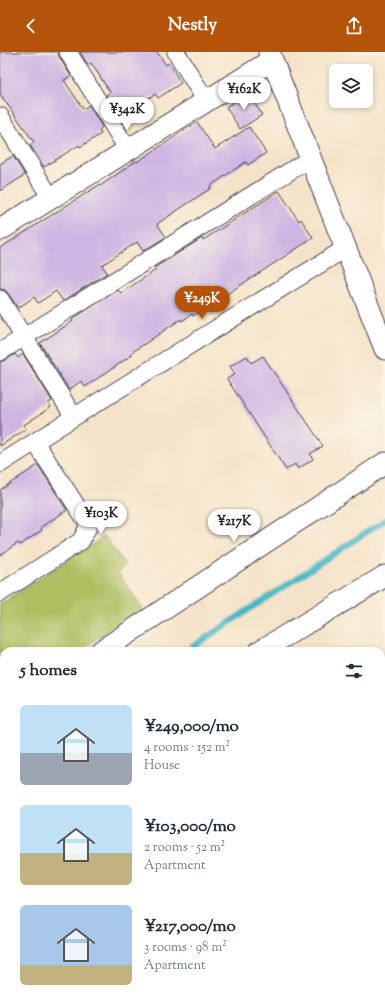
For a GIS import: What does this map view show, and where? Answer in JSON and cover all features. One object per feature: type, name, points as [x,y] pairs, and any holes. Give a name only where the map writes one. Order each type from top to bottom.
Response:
[{"type":"street","points":[[68,52],[128,150]]},
{"type":"street","points":[[176,52],[206,101]]},
{"type":"street","points":[[0,230],[206,101],[271,56],[385,349]]},
{"type":"street","points":[[0,116],[51,198]]},
{"type":"street","points":[[0,352],[310,158]]},
{"type":"street","points":[[0,464],[346,248]]},
{"type":"street","points":[[0,299],[74,417]]},
{"type":"street","points":[[0,592],[82,541],[90,525],[35,442]]},
{"type":"street","points":[[107,647],[385,463]]},
{"type":"street","points":[[267,647],[385,576]]},
{"type":"green space","points":[[105,536],[126,566],[118,572],[142,608],[85,647],[0,647],[0,604]]},
{"type":"building","points":[[0,52],[58,52],[59,57],[71,76],[64,80],[83,109],[89,105],[102,127],[99,130],[101,134],[80,147],[79,145],[44,167],[30,145],[34,142],[0,94]]},
{"type":"building","points":[[80,52],[157,52],[166,65],[169,63],[181,83],[158,98],[155,94],[119,117],[106,95],[110,92],[91,63],[88,65]]},
{"type":"building","points":[[248,93],[262,115],[240,129],[226,107]]},
{"type":"building","points":[[197,122],[215,149],[249,127],[266,153],[248,165],[246,162],[210,186],[211,188],[157,224],[166,237],[143,251],[137,242],[102,265],[107,273],[63,301],[56,291],[38,303],[34,297],[18,308],[8,293],[5,290],[0,289],[0,248],[99,185],[100,186]]},
{"type":"building","points":[[13,156],[25,175],[0,191],[0,164]]},
{"type":"building","points":[[279,191],[299,221],[301,219],[313,238],[193,316],[192,314],[182,321],[181,319],[85,387],[81,381],[69,390],[40,343],[73,321],[72,320],[74,318],[118,290],[121,293],[156,270],[154,268],[202,238],[203,240]]},
{"type":"building","points":[[15,354],[18,358],[23,354],[52,401],[48,403],[51,407],[24,425],[26,429],[0,446],[0,362]]},
{"type":"building","points":[[247,356],[251,363],[263,356],[323,446],[310,454],[313,459],[298,469],[295,464],[286,470],[227,379],[235,374],[230,366]]},
{"type":"building","points":[[38,465],[67,510],[41,527],[42,530],[20,545],[18,543],[0,555],[0,490]]},
{"type":"waterway","points":[[192,647],[385,520]]}]
